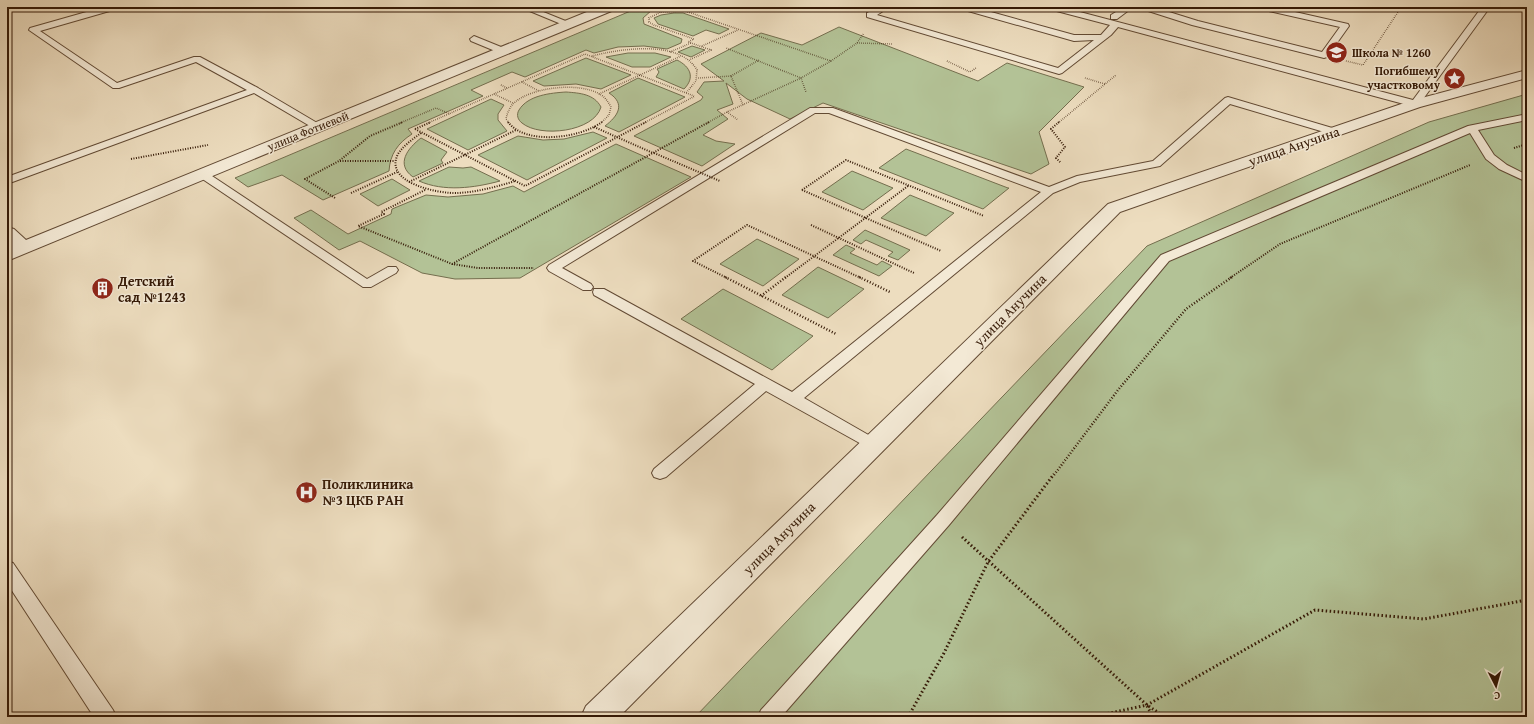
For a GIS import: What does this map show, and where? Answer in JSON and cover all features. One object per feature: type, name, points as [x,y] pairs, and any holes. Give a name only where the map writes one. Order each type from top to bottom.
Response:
[{"type":"street","name":"улица Фотиевой","points":[[15,251],[610,7]]},
{"type":"street","name":"улица Анучина","points":[[597,717],[1114,208],[1415,104],[1527,74]]},
{"type":"street","points":[[7,233],[15,251]]},
{"type":"lane","points":[[108,7],[110,8],[33,30],[116,86],[197,59],[319,127]]},
{"type":"lane","points":[[524,7],[569,24]]},
{"type":"lane","points":[[885,7],[870,15],[1059,71],[1102,37],[1115,20],[1128,7]]},
{"type":"lane","points":[[964,7],[1074,38],[1102,37]]},
{"type":"lane","points":[[1052,7],[1115,20],[1415,104],[1486,7]]},
{"type":"lane","points":[[1145,7],[1195,24],[1324,56],[1345,26],[1263,7]]},
{"type":"lane","points":[[474,39],[503,51]]},
{"type":"lane","points":[[7,181],[255,90]]},
{"type":"lane","points":[[793,399],[1049,191],[1076,179],[1156,164],[1228,100],[1335,132]]},
{"type":"lane","points":[[553,268],[813,110],[830,110],[1049,191]]},
{"type":"lane","points":[[768,717],[943,520],[1165,258],[1472,128],[1527,116]]},
{"type":"lane","points":[[1472,128],[1490,157],[1503,167],[1527,179]]},
{"type":"lane","points":[[202,174],[367,284],[392,270]]},
{"type":"lane","points":[[553,268],[874,445]]},
{"type":"lane","points":[[660,473],[765,384]]},
{"type":"lane","points":[[7,568],[106,717]]},
{"type":"path","points":[[1363,65],[1401,9],[1393,7]]},
{"type":"path","points":[[689,60],[711,50],[688,42],[694,39],[654,25],[649,22],[649,18],[654,14],[662,12],[684,11],[831,61]]},
{"type":"path","points":[[452,264],[727,112],[801,78],[831,61],[857,43],[876,17]]},
{"type":"path","points":[[702,46],[738,30]]},
{"type":"path","points":[[670,52],[692,43]]},
{"type":"path","points":[[726,48],[801,78]]},
{"type":"path","points":[[592,56],[621,50],[640,49],[670,52],[681,56],[689,60],[696,69],[698,78],[686,93]]},
{"type":"path","points":[[585,54],[639,75],[695,96],[525,186],[415,129],[585,54]]},
{"type":"path","points":[[599,94],[681,56]]},
{"type":"path","points":[[698,78],[730,76],[759,60]]},
{"type":"path","points":[[1076,179],[1056,158],[1065,147],[1051,129],[1116,75]]},
{"type":"path","points":[[730,76],[743,105]]},
{"type":"path","points":[[801,78],[802,82]]},
{"type":"path","points":[[521,82],[539,91]]},
{"type":"path","points":[[501,85],[508,88]]},
{"type":"path","points":[[572,88],[587,90],[599,94],[608,100],[611,107],[609,115],[594,126],[571,135],[553,137],[535,136],[516,130],[510,126],[506,119],[507,111],[514,103],[525,96],[539,91],[572,88]]},
{"type":"path","points":[[494,94],[514,103]]},
{"type":"path","points":[[335,198],[305,179],[339,161],[370,136],[436,108],[450,114]]},
{"type":"path","points":[[727,112],[738,120]]},
{"type":"path","points":[[594,126],[720,182]]},
{"type":"path","points":[[408,182],[516,130]]},
{"type":"path","points":[[422,133],[412,138],[401,149],[395,161],[397,172],[408,182],[425,190],[449,193],[475,192],[515,181]]},
{"type":"path","points":[[908,717],[944,653],[988,562],[1118,390],[1186,309],[1280,244],[1490,157],[1527,144]]},
{"type":"path","points":[[126,160],[211,145]]},
{"type":"path","points":[[963,261],[802,190],[846,160],[1006,226]]},
{"type":"path","points":[[339,161],[395,161]]},
{"type":"path","points":[[351,194],[397,172]]},
{"type":"path","points":[[761,296],[908,186]]},
{"type":"path","points":[[425,190],[381,212],[384,214],[358,226],[452,264],[478,268],[553,268]]},
{"type":"path","points":[[858,346],[693,261],[747,224],[912,303]]},
{"type":"path","points":[[811,224],[936,283]]},
{"type":"path","points":[[943,520],[1147,705],[1165,717]]},
{"type":"path","points":[[1092,717],[1147,705],[1315,610],[1424,619],[1527,600]]},
{"type":"path","points":[[1147,705],[1153,717]]},
{"type":"green space","points":[[640,7],[689,8],[652,10],[643,18],[644,24],[682,39],[681,43],[667,49],[644,46],[618,47],[594,53],[586,50],[525,77],[512,72],[471,90],[483,96],[408,129],[412,134],[399,145],[393,154],[389,171],[323,200],[282,175],[248,187],[235,178]]},
{"type":"green space","points":[[683,13],[729,29],[719,34],[706,30],[693,36],[658,24],[654,18],[661,15]]},
{"type":"green space","points":[[839,27],[978,81],[1007,63],[1084,87],[1039,132],[1049,164],[1031,174],[823,103],[790,119],[747,99],[726,83],[733,104],[717,110],[728,119],[703,135],[716,141],[735,144],[702,166],[634,136],[701,100],[703,97],[697,92],[704,82],[724,81],[701,64],[761,33],[802,45]]},
{"type":"green space","points":[[692,46],[705,50],[691,57],[678,52]]},
{"type":"green space","points":[[628,53],[655,53],[671,57],[650,67],[632,67],[606,57]]},
{"type":"green space","points":[[586,58],[631,75],[601,89],[576,84],[544,86],[533,81]]},
{"type":"green space","points":[[677,60],[686,66],[690,73],[690,81],[684,89],[656,77],[659,72],[657,69]]},
{"type":"green space","points":[[638,78],[685,97],[619,132],[605,126],[614,118],[619,106],[614,97],[609,93]]},
{"type":"green space","points":[[566,92],[591,97],[595,99],[601,107],[596,115],[588,122],[578,127],[566,130],[553,131],[530,128],[519,119],[519,110],[528,101],[540,96]]},
{"type":"green space","points":[[1527,94],[1527,717],[695,717],[1147,246],[1429,122]]},
{"type":"green space","points":[[491,99],[504,105],[498,114],[498,120],[507,131],[468,150],[427,129]]},
{"type":"green space","points":[[593,132],[607,138],[527,180],[478,155],[518,136],[543,140],[564,139]]},
{"type":"green space","points":[[421,138],[447,152],[441,160],[443,163],[413,177],[405,167],[405,156],[412,146]]},
{"type":"green space","points":[[616,144],[691,177],[520,278],[455,279],[422,273],[360,241],[339,250],[294,218],[311,210],[348,234],[391,214],[392,209],[426,195],[448,197],[483,194],[513,186],[524,192]]},
{"type":"green space","points":[[906,149],[1009,188],[983,209],[879,168]]},
{"type":"green space","points":[[449,167],[471,167],[500,181],[480,186],[449,188],[439,187],[419,181]]},
{"type":"green space","points":[[852,171],[893,188],[863,210],[822,192]]},
{"type":"green space","points":[[392,179],[410,190],[378,206],[360,194]]},
{"type":"green space","points":[[910,195],[954,213],[926,236],[881,218]]},
{"type":"green space","points":[[865,230],[910,250],[898,260],[888,256],[893,252],[866,240],[861,244],[853,240]]},
{"type":"green space","points":[[757,239],[799,259],[763,286],[720,264]]},
{"type":"green space","points":[[846,245],[855,249],[850,253],[877,265],[882,261],[892,266],[879,276],[833,255]]},
{"type":"green space","points":[[818,267],[864,289],[828,318],[782,295]]},
{"type":"green space","points":[[723,289],[813,336],[772,370],[681,319]]},
{"type":"place","name":"Школа № 1260","points":[[1337,53]]},
{"type":"place","name":"Погибшему участковому","points":[[1455,78]]},
{"type":"place","name":"Детский сад №1243","points":[[103,289]]},
{"type":"place","name":"Поликлиника №3 ЦКБ РАН","points":[[306,492]]}]
